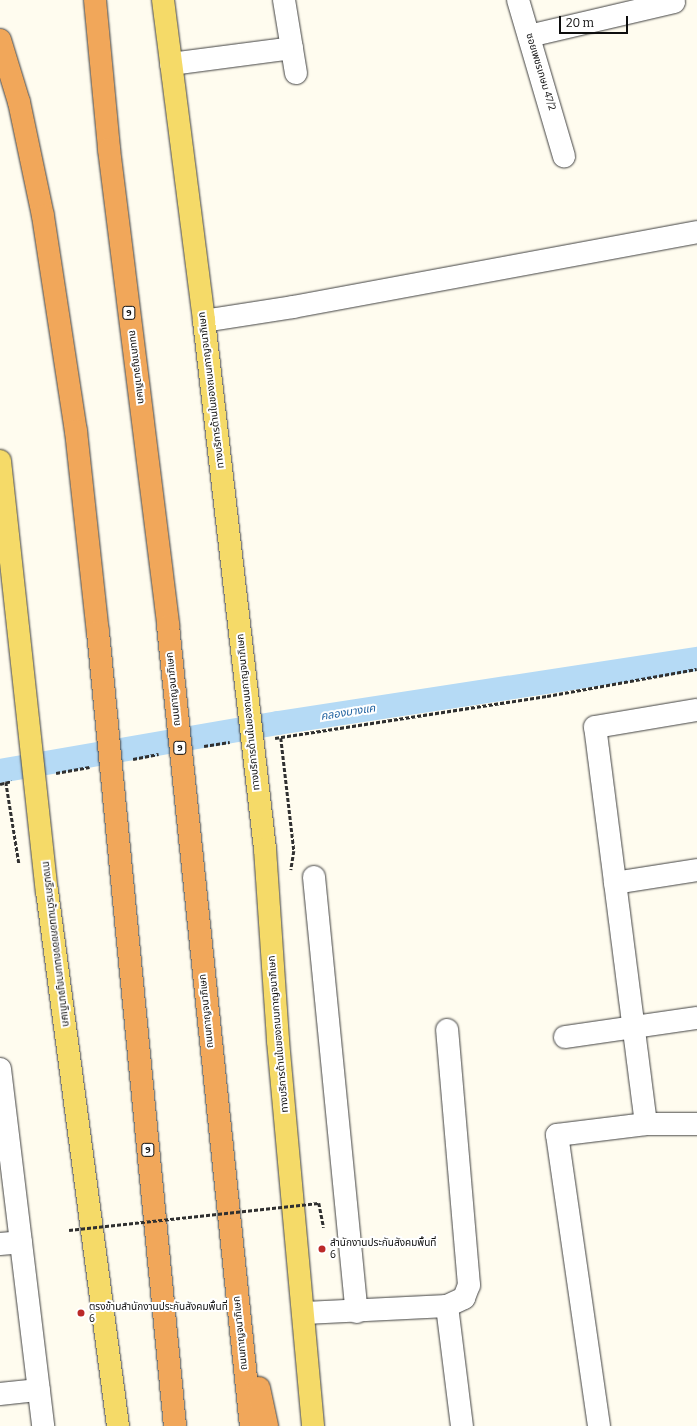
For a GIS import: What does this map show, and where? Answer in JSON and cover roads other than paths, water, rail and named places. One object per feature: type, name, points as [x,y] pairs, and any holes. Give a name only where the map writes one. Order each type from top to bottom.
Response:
[{"type":"highway","name":"ถนนกาญจนาภิเษก","points":[[95,0],[109,149],[168,626],[192,870],[251,1426]]},
{"type":"highway","name":"9","points":[[0,40],[19,102],[44,216],[76,431],[98,632],[174,1426]]},
{"type":"highway","points":[[234,1268],[267,1426]]},
{"type":"main road","name":"ทางบริการด้านในของถนนกาญจนาภิเษก","points":[[163,0],[204,321],[264,849],[278,1041],[305,1313],[313,1426]]},
{"type":"main road","name":"ทางบริการด้านนอกของถนนกาญจนาภิเษก","points":[[0,461],[47,891],[118,1426]]},
{"type":"street","points":[[284,0],[296,73]]},
{"type":"street","name":"ซอยเพชรเกษม 47/2","points":[[518,0],[563,150]]},
{"type":"street","points":[[529,36],[674,2]]},
{"type":"street","points":[[171,64],[292,48]]},
{"type":"street","points":[[204,321],[301,306],[697,232]]},
{"type":"street","points":[[646,1124],[595,727],[697,710]]},
{"type":"street","points":[[615,883],[697,870]]},
{"type":"street","points":[[314,877],[357,1312]]},
{"type":"street","points":[[565,1037],[697,1018]]},
{"type":"street","points":[[305,1313],[357,1312],[447,1306],[464,1298],[469,1284],[447,1030]]},
{"type":"street","points":[[0,1069],[10,1243],[39,1390],[43,1426]]},
{"type":"street","points":[[600,1426],[557,1135],[646,1124],[697,1124]]},
{"type":"street","points":[[447,1306],[462,1426]]},
{"type":"street","points":[[0,1394],[39,1390]]},
{"type":"waterway","name":"คลองบางแค","points":[[0,771],[278,723],[697,659]]},
{"type":"place","name":"สำนักงานประกันสังคมพื้นที่ 6","points":[[322,1249]]},
{"type":"place","name":"ตรงข้ามสำนักงานประกันสังคมพื้นที่ 6","points":[[81,1313]]}]
